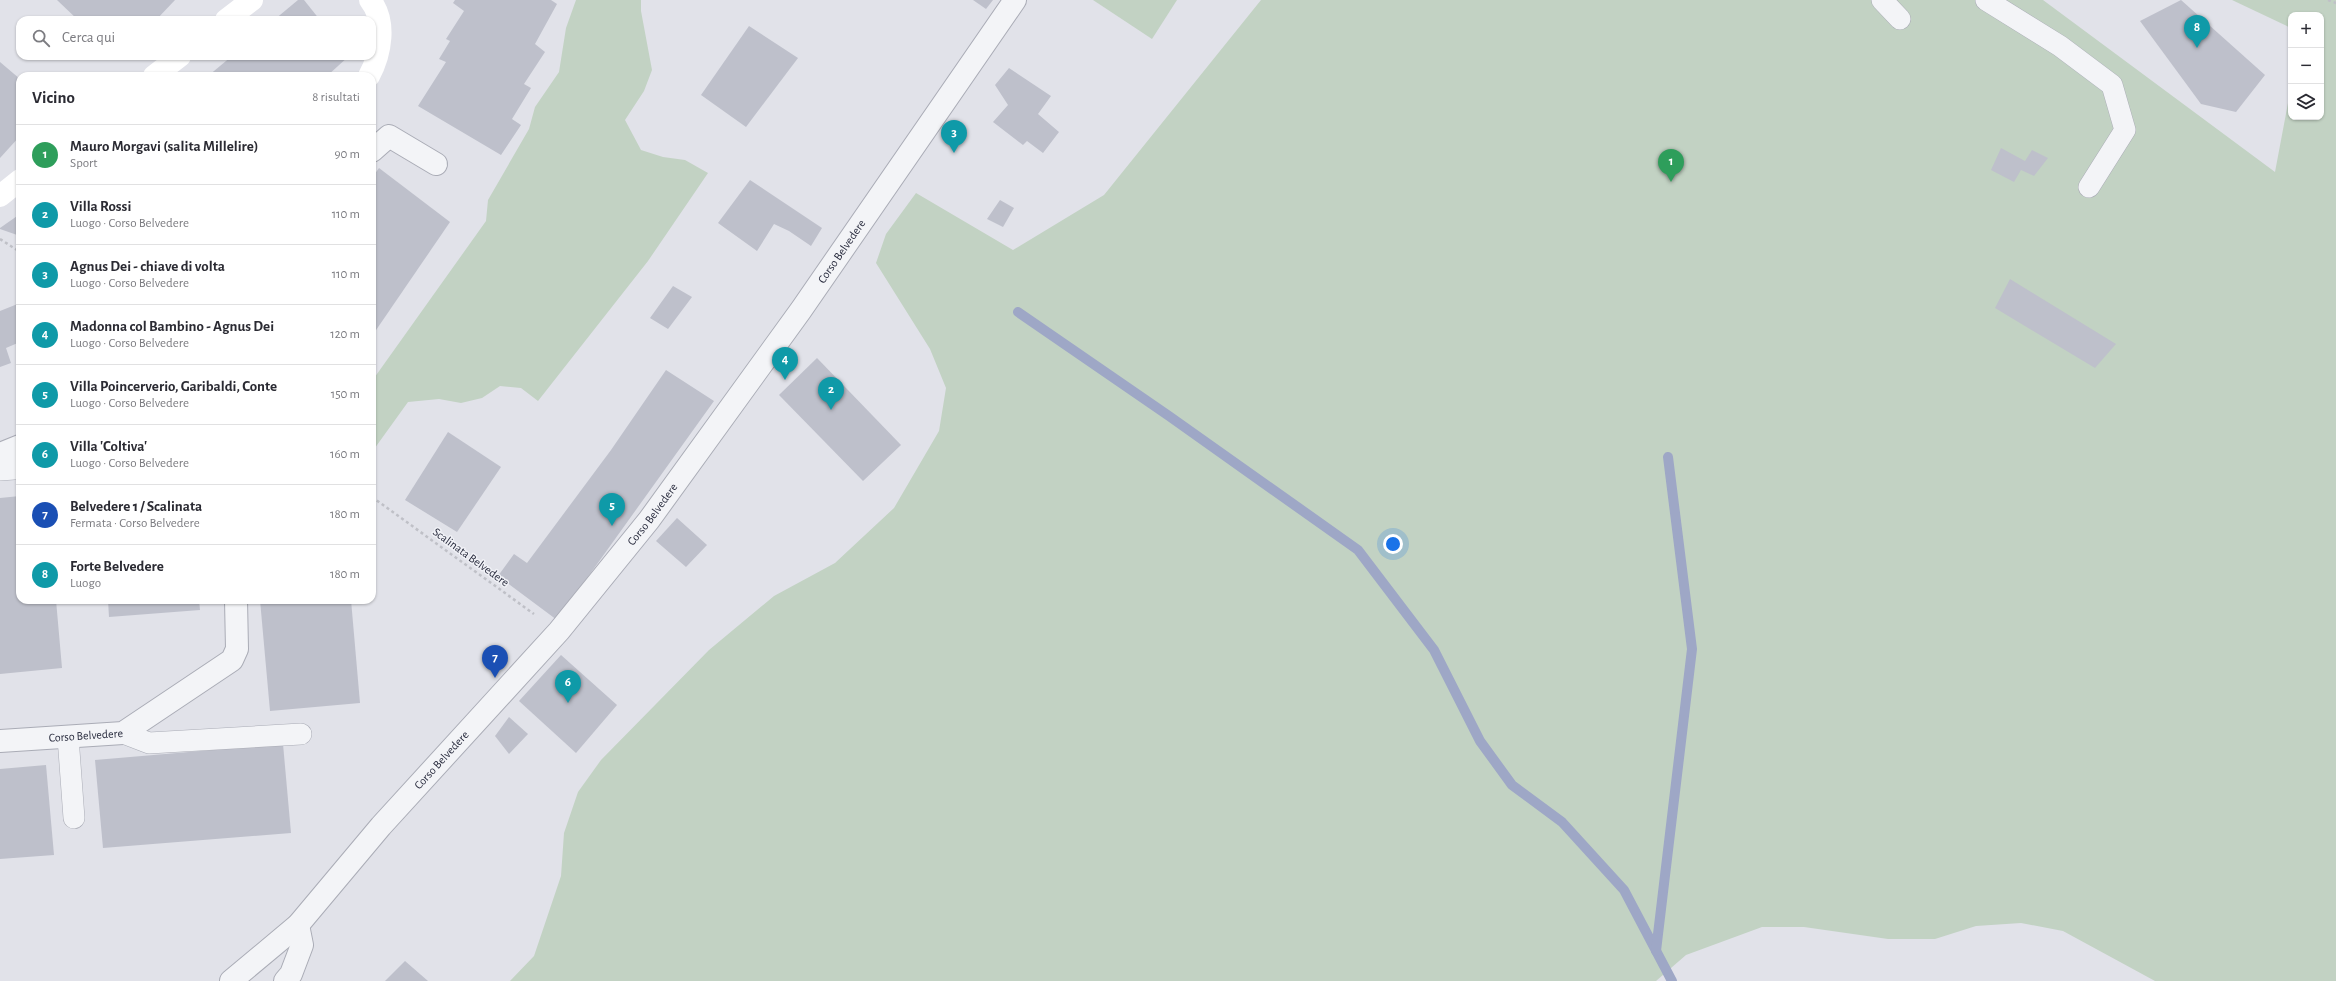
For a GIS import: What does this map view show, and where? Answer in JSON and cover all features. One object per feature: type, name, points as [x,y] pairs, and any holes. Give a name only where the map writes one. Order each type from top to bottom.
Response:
[{"type":"street","points":[[231,16],[252,0]]},
{"type":"street","points":[[370,0],[380,19],[380,39],[376,59]]},
{"type":"street","name":"Corso Belvedere","points":[[231,981],[298,925],[387,821],[559,632],[649,520],[792,323],[1015,0]]},
{"type":"street","points":[[159,72],[175,60]]},
{"type":"street","points":[[371,72],[376,60]]},
{"type":"street","points":[[376,147],[389,136],[436,164]]},
{"type":"street","points":[[0,196],[16,183]]},
{"type":"street","points":[[0,454],[16,448]]},
{"type":"street","name":"Corso Belvedere","points":[[0,741],[123,733],[232,660],[237,649],[236,604]]},
{"type":"street","points":[[285,981],[291,974],[302,945],[298,925]]},
{"type":"lane","points":[[1882,0],[1900,19]]},
{"type":"lane","points":[[1986,0],[2060,46],[2112,86],[2125,130],[2089,187]]},
{"type":"lane","points":[[0,470],[16,468]]},
{"type":"lane","points":[[123,733],[149,743],[302,734]]},
{"type":"lane","points":[[68,737],[74,818]]},
{"type":"path","points":[[2328,0],[2336,3]]},
{"type":"path","points":[[0,239],[16,249]]},
{"type":"path","name":"Scalinata Belvedere","points":[[376,500],[559,632]]},
{"type":"green space","points":[[576,0],[641,0],[641,11],[652,70],[644,91],[625,120],[641,150],[663,157],[685,160],[708,173],[648,261],[538,401],[521,388],[500,386],[482,398],[461,403],[439,399],[408,402],[376,446],[376,375],[486,221],[488,200],[529,129],[535,107],[559,72],[566,28]]},
{"type":"green space","points":[[1093,0],[1177,0],[1152,39]]},
{"type":"green space","points":[[1261,0],[2043,0],[2275,172],[2288,103],[2288,120],[2324,120],[2324,12],[2288,12],[2288,27],[2232,0],[2336,0],[2336,981],[2155,981],[2063,931],[2021,923],[1976,926],[1935,939],[1888,939],[1804,927],[1762,927],[1686,955],[1656,981],[510,981],[534,956],[561,876],[564,833],[578,792],[601,760],[709,650],[774,596],[835,563],[894,508],[939,431],[946,388],[930,349],[876,263],[886,234],[916,193],[1013,250],[1104,195]]},
{"type":"building","points":[[57,0],[175,0],[160,16],[74,16]]},
{"type":"building","points":[[298,0],[304,0],[317,16],[279,16]]},
{"type":"building","points":[[455,0],[551,0],[557,4],[535,44],[545,52],[524,84],[531,88],[512,119],[521,125],[501,155],[418,106],[446,62],[439,59],[450,41],[446,39],[464,11],[453,3]]},
{"type":"building","points":[[973,0],[993,0],[986,9]]},
{"type":"building","points":[[2181,0],[2265,75],[2236,112],[2201,104],[2140,21]]},
{"type":"building","points":[[749,26],[798,58],[746,127],[701,95]]},
{"type":"building","points":[[227,60],[345,60],[331,72],[213,72]]},
{"type":"building","points":[[0,62],[16,76],[16,140],[0,158]]},
{"type":"building","points":[[1009,68],[1051,96],[1038,114],[1059,132],[1043,153],[1027,141],[1023,145],[993,122],[1008,105],[995,85]]},
{"type":"building","points":[[2001,148],[2025,161],[2032,150],[2048,158],[2034,176],[2021,170],[2014,182],[1991,170]]},
{"type":"building","points":[[379,168],[450,222],[376,330],[376,172]]},
{"type":"building","points":[[750,180],[822,228],[811,246],[789,231],[774,224],[757,251],[718,223]]},
{"type":"building","points":[[1000,200],[1014,208],[1003,227],[987,219]]},
{"type":"building","points":[[16,217],[16,235],[0,228]]},
{"type":"building","points":[[2010,279],[2116,344],[2095,368],[1995,308]]},
{"type":"building","points":[[673,286],[692,297],[668,329],[650,318]]},
{"type":"building","points":[[16,305],[16,344],[6,348],[11,363],[0,367],[0,311]]},
{"type":"building","points":[[817,358],[901,445],[863,481],[779,395]]},
{"type":"building","points":[[666,370],[714,401],[557,620],[498,576],[514,554],[527,563],[611,450]]},
{"type":"building","points":[[448,432],[501,467],[457,532],[405,500]]},
{"type":"building","points":[[16,496],[16,604],[56,604],[62,668],[0,674],[0,498]]},
{"type":"building","points":[[677,518],[707,545],[686,567],[656,541]]},
{"type":"building","points":[[108,604],[199,604],[200,610],[109,617]]},
{"type":"building","points":[[260,604],[351,604],[360,703],[270,711]]},
{"type":"building","points":[[561,655],[617,705],[576,753],[519,701]]},
{"type":"building","points":[[509,717],[528,734],[509,754],[495,736]]},
{"type":"building","points":[[283,744],[291,833],[103,848],[95,760]]},
{"type":"building","points":[[46,765],[54,855],[0,859],[0,769]]},
{"type":"building","points":[[405,961],[428,981],[385,981]]},
{"type":"waterway","points":[[1018,312],[1169,416],[1358,550],[1434,650],[1480,741],[1512,785],[1562,822],[1624,890],[1672,981]]},
{"type":"waterway","points":[[1656,951],[1692,649],[1668,457]]},
{"type":"place","name":"Forte Belvedere","points":[[2197,48]]},
{"type":"place","name":"Agnus Dei - chiave di volta","points":[[954,153]]},
{"type":"place","name":"Mauro Morgavi (salita Millelire)","points":[[1671,182]]},
{"type":"place","name":"Madonna col Bambino - Agnus Dei","points":[[785,380]]},
{"type":"place","name":"Villa Rossi","points":[[831,410]]},
{"type":"place","name":"Villa Poincerverio, Garibaldi, Conte","points":[[612,526]]},
{"type":"place","name":"Belvedere 1 / Scalinata","points":[[495,678]]},
{"type":"place","name":"Villa 'Coltiva'","points":[[568,703]]}]
